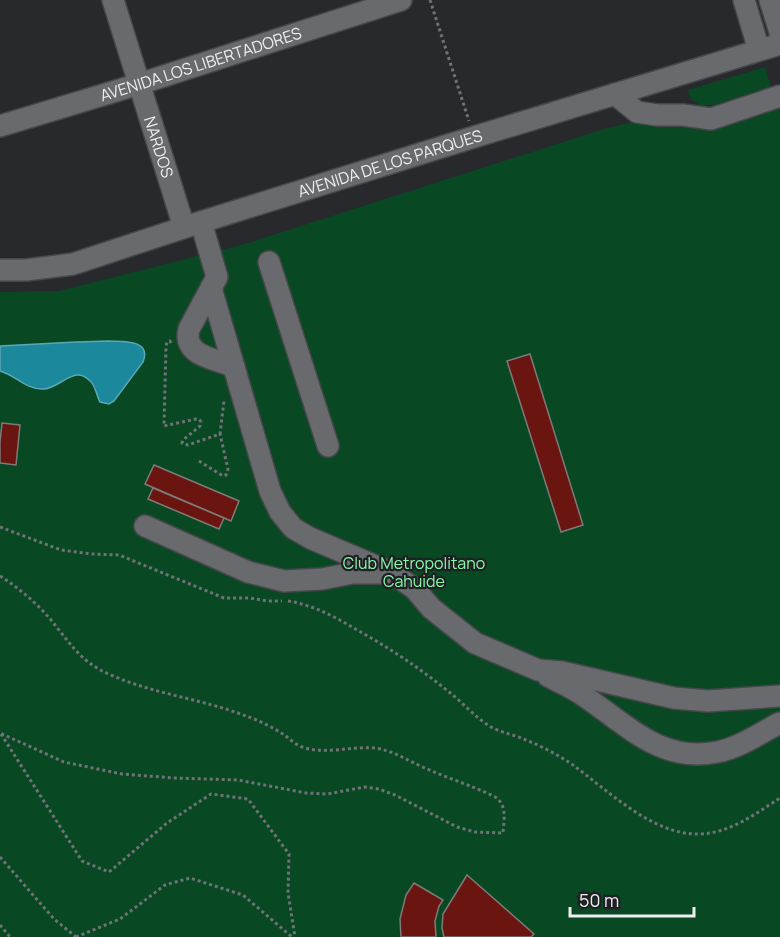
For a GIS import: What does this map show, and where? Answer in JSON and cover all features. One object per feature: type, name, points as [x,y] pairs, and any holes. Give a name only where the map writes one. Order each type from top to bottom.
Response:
[{"type":"street","name":"NARDOS","points":[[113,0],[139,84],[193,225],[217,278],[211,288]]},
{"type":"street","name":"AVENIDA LOS LIBERTADORES","points":[[0,126],[401,0]]},
{"type":"street","points":[[744,0],[759,50]]},
{"type":"street","points":[[770,0],[780,32]]},
{"type":"street","name":"AVENIDA DE LOS PARQUES","points":[[0,270],[26,270],[74,264],[615,93],[780,44]]},
{"type":"street","points":[[615,93],[637,112],[711,119],[780,96]]},
{"type":"street","points":[[269,262],[328,446]]},
{"type":"street","points":[[211,288],[189,329],[187,336],[189,344],[201,355],[234,367]]},
{"type":"street","points":[[211,288],[270,490],[280,512],[293,528],[310,538],[392,573],[415,589],[431,608],[475,643],[538,670],[579,693],[645,740],[671,751],[693,755],[718,752],[780,723]]},
{"type":"street","points":[[145,526],[248,572],[284,581],[322,579],[353,573],[392,573]]},
{"type":"street","points":[[538,670],[562,672],[674,699],[708,701],[780,696]]},
{"type":"path","points":[[430,0],[474,137]]},
{"type":"path","points":[[173,345],[170,341],[166,346],[164,426],[199,419],[200,426],[183,440],[184,445],[220,434]]},
{"type":"path","points":[[199,461],[223,476],[226,475],[228,470],[220,434],[225,394]]},
{"type":"path","points":[[0,526],[60,550],[119,555],[224,598],[302,603],[334,616],[417,666],[491,727],[554,753],[658,826],[678,832],[697,834],[718,832],[740,824],[780,798]]},
{"type":"path","points":[[0,576],[20,588],[44,611],[67,641],[89,664],[112,676],[160,692],[248,716],[284,734],[301,747],[315,749],[377,748],[398,754],[423,768],[497,798],[502,804],[505,812],[503,833],[475,832],[457,827],[379,789],[365,787],[327,794],[306,793],[238,780],[122,774],[64,762],[0,733],[82,861],[109,872],[167,823],[211,794],[248,799],[289,854],[288,893],[294,937]]},
{"type":"path","points":[[0,857],[54,919],[76,937],[120,919],[165,885],[190,878],[243,895],[294,937]]},
{"type":"path","points":[[0,925],[10,937]]},
{"type":"green space","points":[[765,67],[771,87],[717,104],[701,106],[691,99],[688,90]]},
{"type":"green space","name":"Club Metropolitano Cahuide","points":[[780,108],[780,937],[0,937],[0,292],[59,291],[245,244],[604,129],[648,118],[708,127],[730,124]]},
{"type":"water","points":[[109,341],[135,343],[143,349],[145,355],[143,362],[114,401],[109,404],[100,402],[94,385],[84,376],[73,376],[49,388],[37,389],[0,371],[0,346]]},
{"type":"building","points":[[530,354],[583,525],[561,532],[507,361]]},
{"type":"building","points":[[2,423],[20,425],[16,465],[0,463]]},
{"type":"building","points":[[154,465],[239,501],[231,521],[145,484]]},
{"type":"building","points":[[153,488],[224,518],[219,529],[148,499]]},
{"type":"building","points":[[467,875],[534,934],[531,937],[444,937],[443,914]]},
{"type":"building","points":[[414,883],[443,900],[435,921],[436,937],[401,937],[400,919],[406,895]]}]
